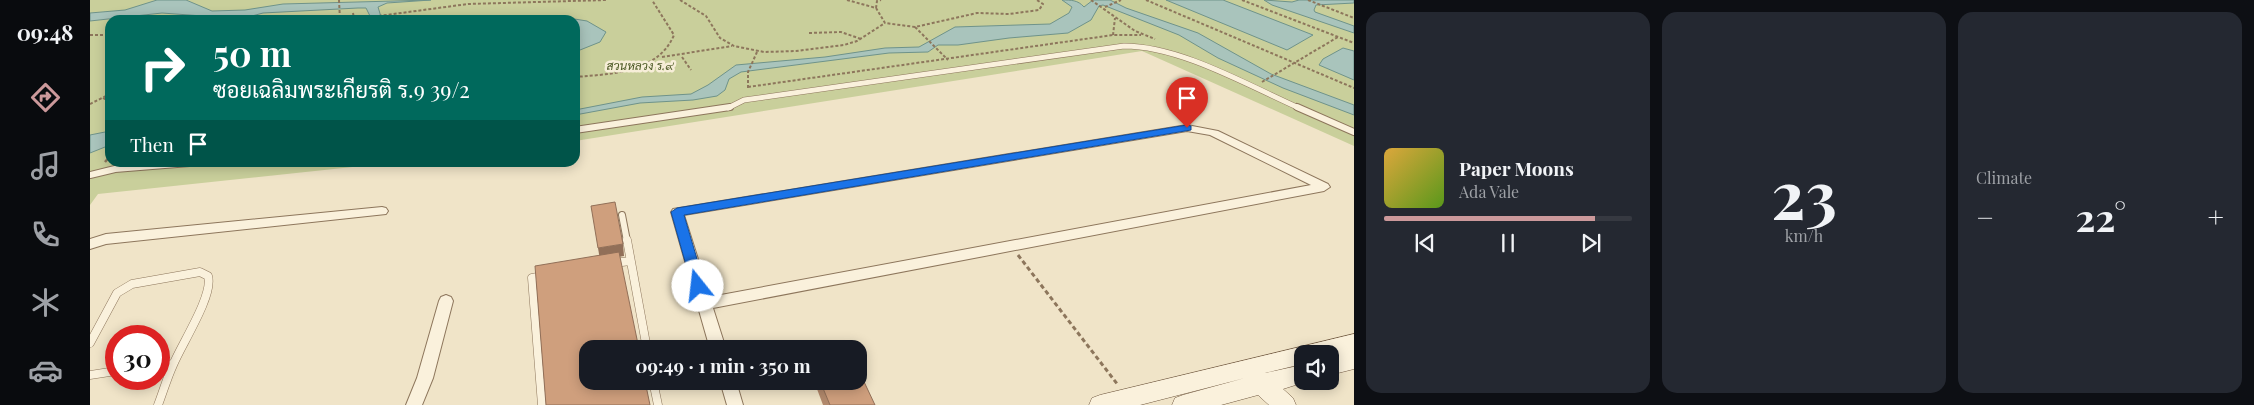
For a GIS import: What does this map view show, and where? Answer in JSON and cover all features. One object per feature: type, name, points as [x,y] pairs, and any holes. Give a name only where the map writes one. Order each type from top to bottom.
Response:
[{"type":"main road","points":[[1100,405],[1294,357]]},
{"type":"main road","points":[[1245,368],[1285,405]]},
{"type":"main road","points":[[1183,405],[1294,376]]},
{"type":"street","points":[[704,304],[1324,187],[1214,133],[1187,128],[677,212],[704,304],[715,340]]},
{"type":"street","points":[[90,244],[106,239],[382,212]]},
{"type":"street","points":[[414,405],[425,378],[446,301]]},
{"type":"street","points":[[731,390],[735,405]]},
{"type":"lane","points":[[580,129],[726,109],[752,99],[1115,46],[1146,45],[1181,56],[1354,132]]},
{"type":"lane","points":[[90,175],[115,170],[148,167]]},
{"type":"lane","points":[[622,215],[645,340]]},
{"type":"lane","points":[[601,266],[630,260]]},
{"type":"lane","points":[[90,343],[118,294],[132,284],[147,279],[200,272],[208,276],[210,282],[173,364],[158,405]]},
{"type":"lane","points":[[542,405],[532,278],[552,274]]},
{"type":"lane","points":[[90,375],[105,373]]},
{"type":"lane","points":[[655,390],[658,405]]},
{"type":"path","points":[[382,15],[468,4],[606,0]]},
{"type":"path","points":[[652,0],[674,35],[672,43],[662,57]]},
{"type":"path","points":[[680,0],[703,13],[710,20],[711,28],[734,46]]},
{"type":"path","points":[[848,0],[859,5],[876,8]]},
{"type":"path","points":[[880,0],[877,1],[876,8],[886,24]]},
{"type":"path","points":[[580,76],[636,68],[662,57],[682,57],[695,52],[734,46],[757,52],[844,46],[861,39],[886,24],[915,28],[977,13],[1009,14],[1039,10],[1043,4],[1037,0]]},
{"type":"path","points":[[1091,0],[1105,7],[1121,0]]},
{"type":"path","points":[[1146,0],[1354,88]]},
{"type":"path","points":[[1242,0],[1354,43]]},
{"type":"path","points":[[1308,0],[1354,18]]},
{"type":"path","points":[[339,1],[339,15]]},
{"type":"path","points":[[1113,35],[1115,18]]},
{"type":"path","points":[[915,28],[948,60]]},
{"type":"path","points":[[809,33],[841,32],[861,39]]},
{"type":"path","points":[[90,35],[105,35]]},
{"type":"path","points":[[748,87],[1113,35],[1141,35]]},
{"type":"path","points":[[1264,81],[1338,37]]},
{"type":"path","points":[[752,99],[748,87],[748,72],[757,52]]},
{"type":"path","points":[[682,57],[691,70]]},
{"type":"path","points":[[90,104],[103,98]]},
{"type":"path","points":[[1011,246],[1128,399]]},
{"type":"green space","name":"สวนหลวง ร.๙","points":[[90,0],[1354,0],[1354,146],[1142,51],[580,140],[580,15],[105,15],[105,167],[352,167],[98,194],[90,205]]},
{"type":"water","points":[[157,0],[186,0],[212,11],[245,10],[283,4],[431,0],[387,3],[378,7],[380,15],[370,15],[366,8],[358,8],[256,15],[162,13],[105,15],[105,19],[90,21],[90,13],[125,10]]},
{"type":"water","points":[[1062,0],[1071,0],[1084,7],[1093,0],[1110,0],[1126,8],[1198,33],[1271,74],[1354,105],[1354,115],[1283,88],[1218,58],[1179,35],[1103,5],[1099,6],[1091,20],[1068,33],[958,45],[938,45],[928,52],[889,53],[741,72],[729,79],[725,90],[717,96],[693,100],[640,103],[580,114],[580,109],[642,97],[691,94],[708,85],[736,65],[825,57],[885,48],[919,47],[955,27],[1050,24],[1069,13],[1072,7]]},
{"type":"water","points":[[1166,0],[1223,0],[1313,35],[1287,50]]},
{"type":"water","points":[[1264,0],[1292,2],[1299,0],[1354,0],[1354,3],[1316,5],[1314,10],[1354,26],[1354,33],[1272,5]]},
{"type":"water","points":[[580,20],[587,21],[606,32],[600,42],[580,50]]},
{"type":"water","points":[[1343,48],[1354,51],[1354,80],[1319,65],[1323,59]]},
{"type":"water","points":[[105,132],[105,147],[90,153],[90,135]]},
{"type":"building","points":[[615,202],[623,244],[598,248],[591,206]]},
{"type":"building","points":[[619,252],[637,340],[579,340],[579,390],[647,390],[650,405],[546,405],[535,266]]},
{"type":"building","points":[[867,388],[875,405],[830,405],[824,390],[867,390]]},
{"type":"route","points":[[698,286],[677,212],[1187,128]]}]
